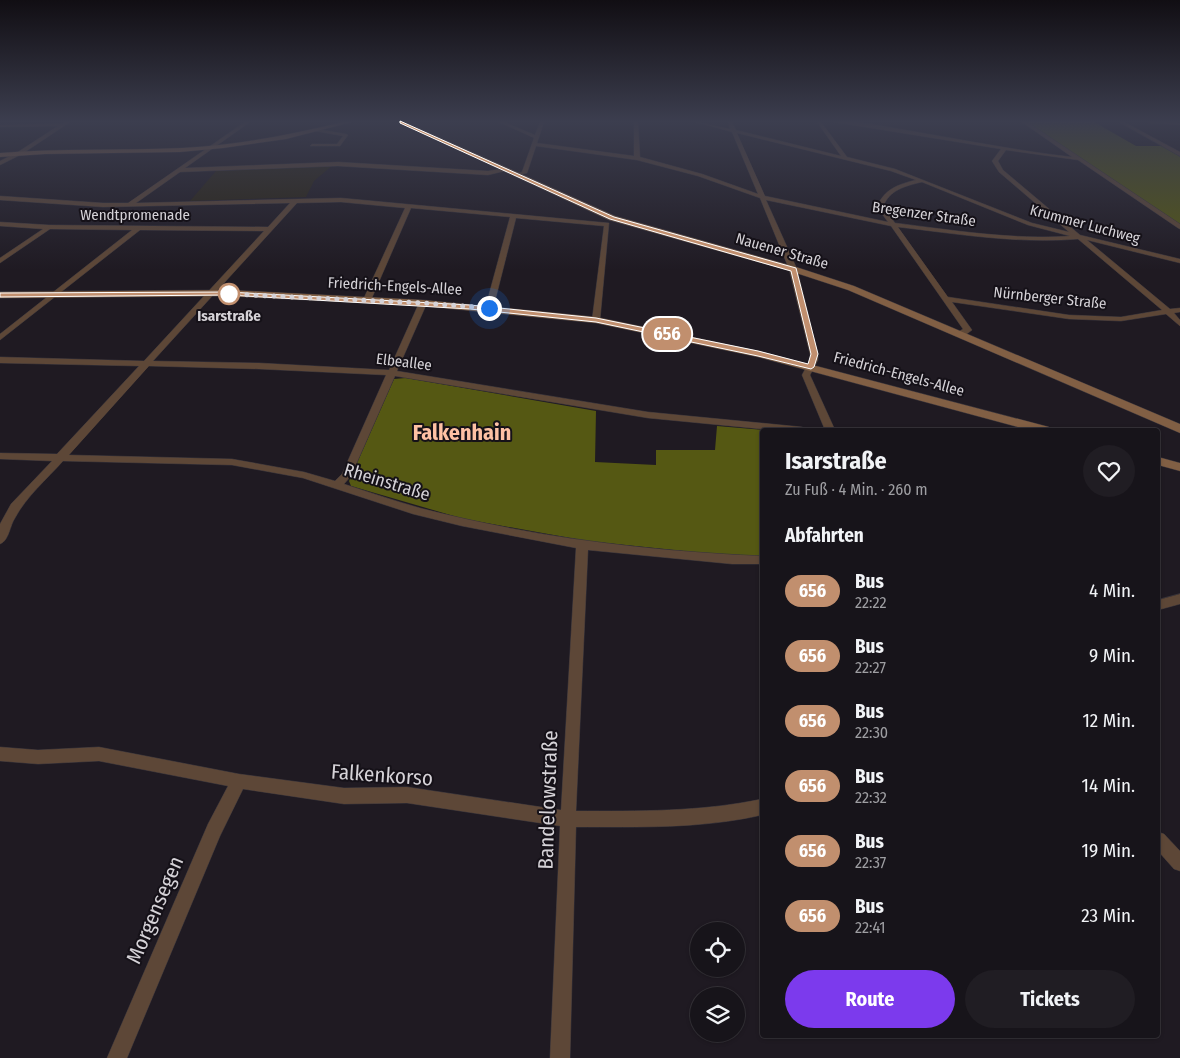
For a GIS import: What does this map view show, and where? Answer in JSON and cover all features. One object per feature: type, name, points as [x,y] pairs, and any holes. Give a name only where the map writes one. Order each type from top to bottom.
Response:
[{"type":"street","points":[[129,205],[177,171]]},
{"type":"street","points":[[458,171],[488,173],[498,171]]},
{"type":"street","name":"Nauener Straße","points":[[509,171],[612,218],[851,288],[1180,429]]},
{"type":"street","points":[[517,175],[525,171]]},
{"type":"street","name":"Bregenzer Straße","points":[[687,171],[761,197],[893,225],[1001,237],[1053,239],[1078,237]]},
{"type":"street","points":[[750,171],[793,270],[814,354],[811,367],[806,375],[829,428]]},
{"type":"street","name":"Krummer Luchweg","points":[[891,171],[922,180],[1006,216],[1078,237],[1180,261]]},
{"type":"street","points":[[1001,171],[1180,324]]},
{"type":"street","points":[[1097,171],[1180,227]]},
{"type":"street","points":[[922,180],[892,190],[881,200],[880,207],[968,330],[961,334]]},
{"type":"street","points":[[0,198],[103,205],[341,200],[607,224],[596,320]]},
{"type":"street","points":[[0,540],[6,523],[15,507],[296,200]]},
{"type":"street","points":[[367,300],[410,206]]},
{"type":"street","points":[[489,308],[513,216]]},
{"type":"street","name":"Wendtpromenade","points":[[0,224],[49,227],[269,229]]},
{"type":"street","points":[[0,261],[49,227]]},
{"type":"street","points":[[0,338],[140,227]]},
{"type":"street","name":"Friedrich-Engels-Allee","points":[[0,295],[54,296],[210,293],[423,303],[596,320],[758,354],[1037,428]]},
{"type":"street","name":"Nürnberger Straße","points":[[946,299],[1069,317],[1122,319],[1180,310]]},
{"type":"street","points":[[337,485],[346,476],[423,303]]},
{"type":"street","name":"Elbeallee","points":[[0,360],[147,363],[392,373],[648,415],[781,428]]},
{"type":"street","name":"Rheinstraße","points":[[0,456],[232,462],[304,475],[417,511],[462,522],[582,544],[732,560],[760,560]]},
{"type":"street","points":[[1160,462],[1180,467]]},
{"type":"street","name":"Bandelowstraße","points":[[560,1058],[568,820],[582,544]]},
{"type":"street","points":[[1160,604],[1180,599]]},
{"type":"street","name":"Falkenkorso","points":[[0,754],[43,758],[83,753],[99,754],[239,781],[344,796],[407,795],[568,820],[670,819],[729,814],[760,807]]},
{"type":"street","name":"Morgensegen","points":[[116,1058],[214,830],[239,781]]},
{"type":"street","points":[[1160,842],[1180,863]]},
{"type":"shaded area","points":[[216,171],[325,171],[314,181],[306,197],[190,201]]},
{"type":"shaded area","points":[[1098,171],[1180,171],[1180,226]]},
{"type":"shaded area","points":[[406,378],[596,411],[595,462],[656,465],[656,450],[715,450],[717,426],[760,430],[760,557],[731,556],[587,541],[464,519],[351,486],[349,481],[394,379]]},
{"type":"bus line","name":"656","points":[[0,295],[228,294],[470,307],[596,320],[811,367],[814,354],[793,270],[612,218],[508,171]]},
{"type":"place","name":"Isarstraße","points":[[229,294]]},
{"type":"district","name":"Falkenhain","points":[[462,432]]},
{"type":"route","points":[[229,294],[489,308]]}]
